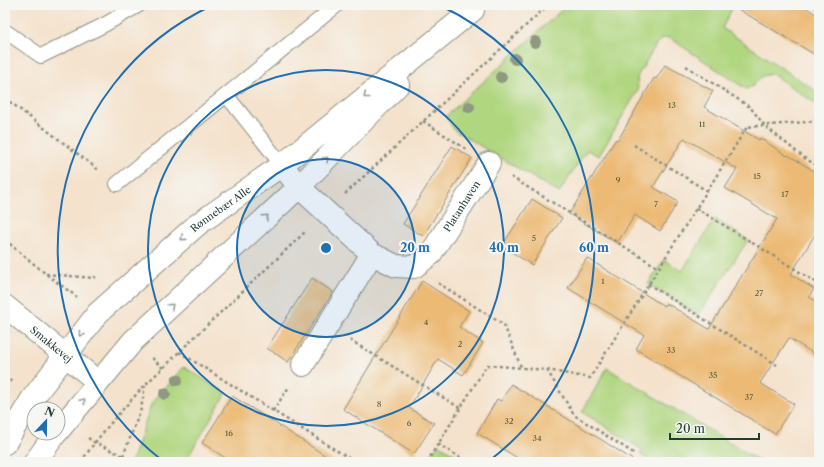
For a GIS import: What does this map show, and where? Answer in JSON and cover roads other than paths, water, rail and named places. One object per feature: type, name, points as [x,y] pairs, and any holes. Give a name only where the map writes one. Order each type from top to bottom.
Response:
[{"type":"main road","name":"Rønnebær Alle","points":[[5,443],[32,399],[98,313],[197,224],[282,165],[475,7]]},
{"type":"main road","name":"Rønnebær Alle","points":[[66,421],[133,341],[299,187],[475,7]]},
{"type":"main road","name":"Platanhaven","points":[[372,254],[396,266],[414,267],[430,255],[488,163]]},
{"type":"main road","points":[[282,165],[299,187],[372,254],[303,365]]},
{"type":"main road","name":"Smakkevej","points":[[5,306],[98,382]]},
{"type":"main road","name":"Rønnebær Alle","points":[[35,462],[50,441]]},
{"type":"lane","points":[[5,31],[41,56],[104,25],[139,5]]},
{"type":"lane","points":[[117,184],[337,5]]},
{"type":"lane","points":[[227,96],[282,165]]}]
